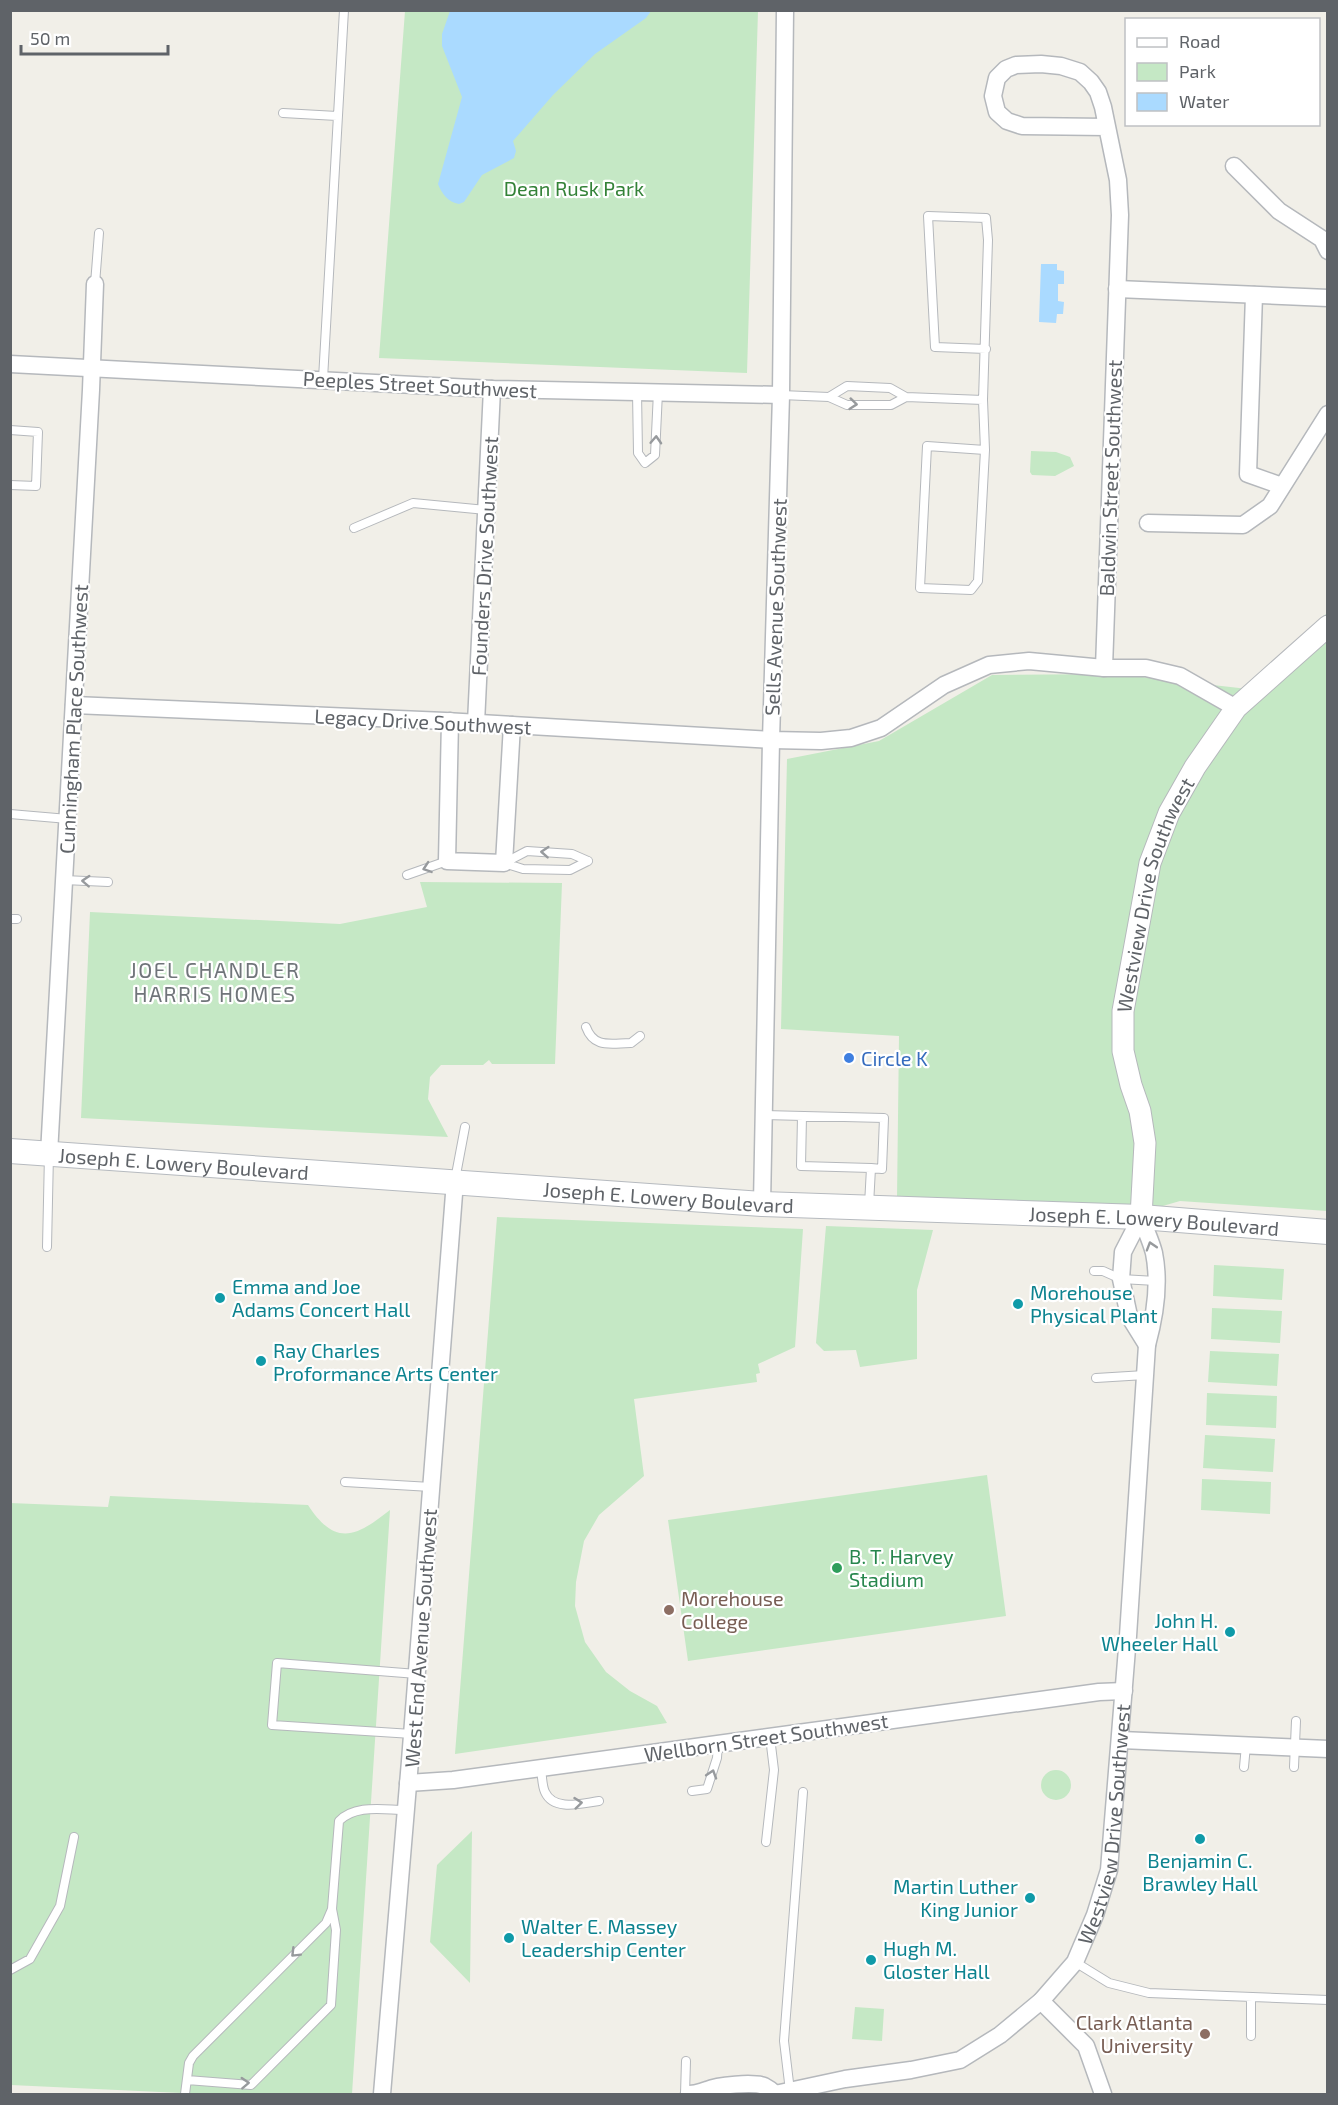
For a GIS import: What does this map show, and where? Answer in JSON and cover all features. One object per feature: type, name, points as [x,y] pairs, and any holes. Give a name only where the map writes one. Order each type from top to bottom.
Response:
[{"type":"main road","name":"Joseph E. Lowery Boulevard","points":[[10,1151],[762,1204],[1141,1217],[1328,1232]]},
{"type":"street","name":"Sells Avenue Southwest","points":[[762,1204],[771,740],[781,395],[785,10]]},
{"type":"street","name":"Baldwin Street Southwest","points":[[1104,668],[1120,215],[1118,180],[1103,107],[1098,92],[1080,72],[1061,66],[1016,65],[1006,69],[997,78],[993,96],[997,112],[1007,121],[1022,126],[1107,127]]},
{"type":"street","points":[[1234,166],[1279,211],[1322,239],[1328,251]]},
{"type":"street","name":"Cunningham Place Southwest","points":[[50,1154],[93,366],[95,284]]},
{"type":"street","points":[[1117,289],[1328,298]]},
{"type":"street","points":[[1254,295],[1248,474],[1282,486]]},
{"type":"street","name":"Peeples Street Southwest","points":[[10,364],[93,366],[492,389],[781,395]]},
{"type":"street","name":"Founders Drive Southwest","points":[[476,723],[492,389]]},
{"type":"street","name":"Baldwin Street Southwest","points":[[1148,523],[1243,525],[1270,506],[1328,414]]},
{"type":"street","name":"Westview Drive Southwest","points":[[780,2093],[845,2079],[912,2070],[960,2060],[1000,2035],[1041,2001],[1075,1962],[1095,1915],[1109,1870],[1124,1691],[1147,1345],[1155,1317],[1154,1252],[1141,1217],[1145,1143],[1140,1111],[1131,1085],[1124,1051],[1123,1011],[1150,863],[1169,813],[1195,767],[1236,708],[1328,626]]},
{"type":"street","name":"Legacy Drive Southwest","points":[[74,705],[821,741],[851,738],[882,728],[944,685],[989,665],[1029,661],[1104,668],[1146,668],[1180,676],[1236,708]]},
{"type":"street","points":[[450,722],[447,861],[504,863],[512,725]]},
{"type":"street","name":"West End Avenue Southwest","points":[[381,2094],[406,1810],[455,1181]]},
{"type":"street","name":"Westview Drive Southwest","points":[[1141,1217],[1123,1251],[1121,1279],[1129,1316],[1147,1345]]},
{"type":"street","name":"Wellborn Street Southwest","points":[[408,1783],[444,1781],[1099,1692],[1124,1691]]},
{"type":"street","points":[[1120,1740],[1328,1749]]},
{"type":"street","points":[[1041,2001],[1086,2046],[1103,2094]]},
{"type":"street","points":[[687,2094],[699,2094],[714,2088],[753,2084],[780,2093]]},
{"type":"lane","points":[[323,379],[344,10]]},
{"type":"lane","points":[[283,113],[338,116]]},
{"type":"lane","points":[[985,450],[927,446],[920,588],[971,590],[978,581],[985,450],[983,400],[986,350],[988,240],[986,218],[928,216],[935,346],[986,350]]},
{"type":"lane","points":[[95,284],[99,233]]},
{"type":"lane","name":"Peeples Street Southwest","points":[[829,397],[847,386],[890,388],[906,397],[983,400]]},
{"type":"lane","points":[[637,392],[638,453],[645,463],[655,455],[658,392]]},
{"type":"lane","name":"Peeples Street Southwest","points":[[781,395],[829,397],[847,405],[891,405],[906,397]]},
{"type":"lane","points":[[10,430],[38,432],[36,486],[10,485]]},
{"type":"lane","points":[[354,528],[413,503],[486,510]]},
{"type":"lane","points":[[10,814],[68,819]]},
{"type":"lane","points":[[527,851],[572,854],[588,861],[570,870],[523,869],[504,863],[527,851]]},
{"type":"lane","points":[[407,875],[447,861]]},
{"type":"lane","points":[[64,880],[108,882]]},
{"type":"lane","points":[[586,1027],[590,1038],[596,1043],[631,1043],[640,1036]]},
{"type":"lane","points":[[764,1115],[884,1118],[882,1169],[801,1166],[802,1116]]},
{"type":"lane","points":[[455,1181],[465,1127]]},
{"type":"lane","points":[[47,1247],[50,1154]]},
{"type":"lane","points":[[869,1208],[871,1168]]},
{"type":"lane","points":[[1094,1271],[1103,1271],[1121,1279],[1156,1281]]},
{"type":"lane","points":[[1096,1378],[1146,1375]]},
{"type":"lane","points":[[345,1482],[431,1487]]},
{"type":"lane","points":[[412,1734],[272,1725],[277,1663],[417,1674]]},
{"type":"lane","points":[[1294,1767],[1296,1721]]},
{"type":"lane","points":[[766,1842],[774,1770],[770,1737]]},
{"type":"lane","points":[[692,1791],[707,1789],[717,1758],[718,1744]]},
{"type":"lane","points":[[1245,1767],[1246,1745]]},
{"type":"lane","points":[[541,1768],[545,1792],[562,1805],[599,1801]]},
{"type":"lane","points":[[780,2093],[803,1792]]},
{"type":"lane","points":[[187,2080],[251,2085],[331,2005],[336,1930],[332,1909],[339,1821],[347,1813],[361,1809],[406,1810]]},
{"type":"lane","points":[[10,1970],[30,1959],[60,1906],[74,1837]]},
{"type":"lane","points":[[185,2094],[189,2063],[193,2056],[326,1923],[332,1909]]},
{"type":"lane","points":[[1075,1962],[1109,1983],[1149,1993],[1328,2000]]},
{"type":"lane","points":[[1251,1996],[1251,2036]]},
{"type":"lane","points":[[687,2061],[687,2094]]},
{"type":"green space","name":"Dean Rusk Park","points":[[405,11],[758,11],[747,373],[379,358]]},
{"type":"green space","points":[[1031,451],[1056,452],[1070,457],[1074,466],[1055,476],[1032,475],[1030,472]]},
{"type":"green space","points":[[1327,613],[1327,1211],[1180,1201],[1111,1221],[897,1198],[899,1036],[781,1029],[787,759],[879,741],[992,675],[1116,674],[1248,689]]},
{"type":"green space","points":[[420,882],[562,883],[555,1064],[492,1064],[489,1060],[483,1065],[441,1065],[430,1077],[428,1099],[448,1137],[81,1118],[90,912],[340,924],[427,907]]},
{"type":"green space","points":[[497,1217],[803,1229],[795,1347],[758,1364],[760,1373],[756,1374],[757,1382],[634,1399],[644,1476],[599,1515],[584,1541],[576,1582],[575,1606],[585,1642],[606,1672],[630,1691],[657,1706],[667,1723],[455,1754]]},
{"type":"green space","points":[[826,1226],[933,1230],[917,1290],[917,1359],[860,1367],[856,1350],[824,1351],[816,1343]]},
{"type":"green space","points":[[1214,1265],[1284,1269],[1282,1300],[1213,1296]]},
{"type":"green space","points":[[1212,1308],[1282,1311],[1280,1343],[1211,1339]]},
{"type":"green space","points":[[1210,1351],[1279,1354],[1277,1386],[1208,1382]]},
{"type":"green space","points":[[1207,1393],[1277,1396],[1276,1428],[1206,1425]]},
{"type":"green space","points":[[1205,1435],[1275,1439],[1273,1472],[1203,1468]]},
{"type":"green space","name":"B. T. Harvey Stadium","points":[[987,1475],[1006,1616],[688,1661],[668,1520]]},
{"type":"green space","points":[[1202,1479],[1271,1482],[1270,1514],[1201,1510]]},
{"type":"green space","points":[[110,1496],[308,1505],[328,1528],[347,1533],[367,1526],[390,1510],[352,2094],[203,2094],[11,2085],[10,1503],[108,1507]]},
{"type":"green space","points":[[1056,1770],[1067,1774],[1071,1785],[1067,1796],[1056,1800],[1045,1796],[1041,1785],[1045,1774]]},
{"type":"green space","points":[[472,1831],[470,1983],[430,1942],[437,1865]]},
{"type":"green space","points":[[855,2007],[884,2009],[882,2041],[852,2039]]},
{"type":"water","points":[[450,10],[651,11],[646,18],[595,54],[553,95],[513,141],[516,151],[514,158],[482,175],[464,202],[459,204],[446,197],[438,184],[462,97],[442,46],[442,34]]},
{"type":"water","points":[[1041,264],[1057,264],[1057,270],[1064,271],[1064,284],[1058,284],[1058,301],[1064,302],[1063,314],[1057,314],[1056,323],[1039,322]]},
{"type":"place","name":"Circle K","points":[[849,1058]]},
{"type":"place","name":"Emma and Joe Adams Concert Hall","points":[[220,1298]]},
{"type":"place","name":"Morehouse Physical Plant","points":[[1018,1304]]},
{"type":"place","name":"Ray Charles Proformance Arts Center","points":[[261,1361]]},
{"type":"place","name":"B. T. Harvey Stadium","points":[[837,1568]]},
{"type":"place","name":"Morehouse College","points":[[669,1610]]},
{"type":"place","name":"John H. Wheeler Hall","points":[[1230,1632]]},
{"type":"place","name":"Benjamin C. Brawley Hall","points":[[1200,1839]]},
{"type":"place","name":"Martin Luther King Junior","points":[[1030,1898]]},
{"type":"place","name":"Walter E. Massey Leadership Center","points":[[509,1938]]},
{"type":"place","name":"Hugh M. Gloster Hall","points":[[871,1960]]},
{"type":"place","name":"Clark Atlanta University","points":[[1205,2034]]},
{"type":"district","name":"JOEL CHANDLER HARRIS HOMES","points":[[215,981]]}]
